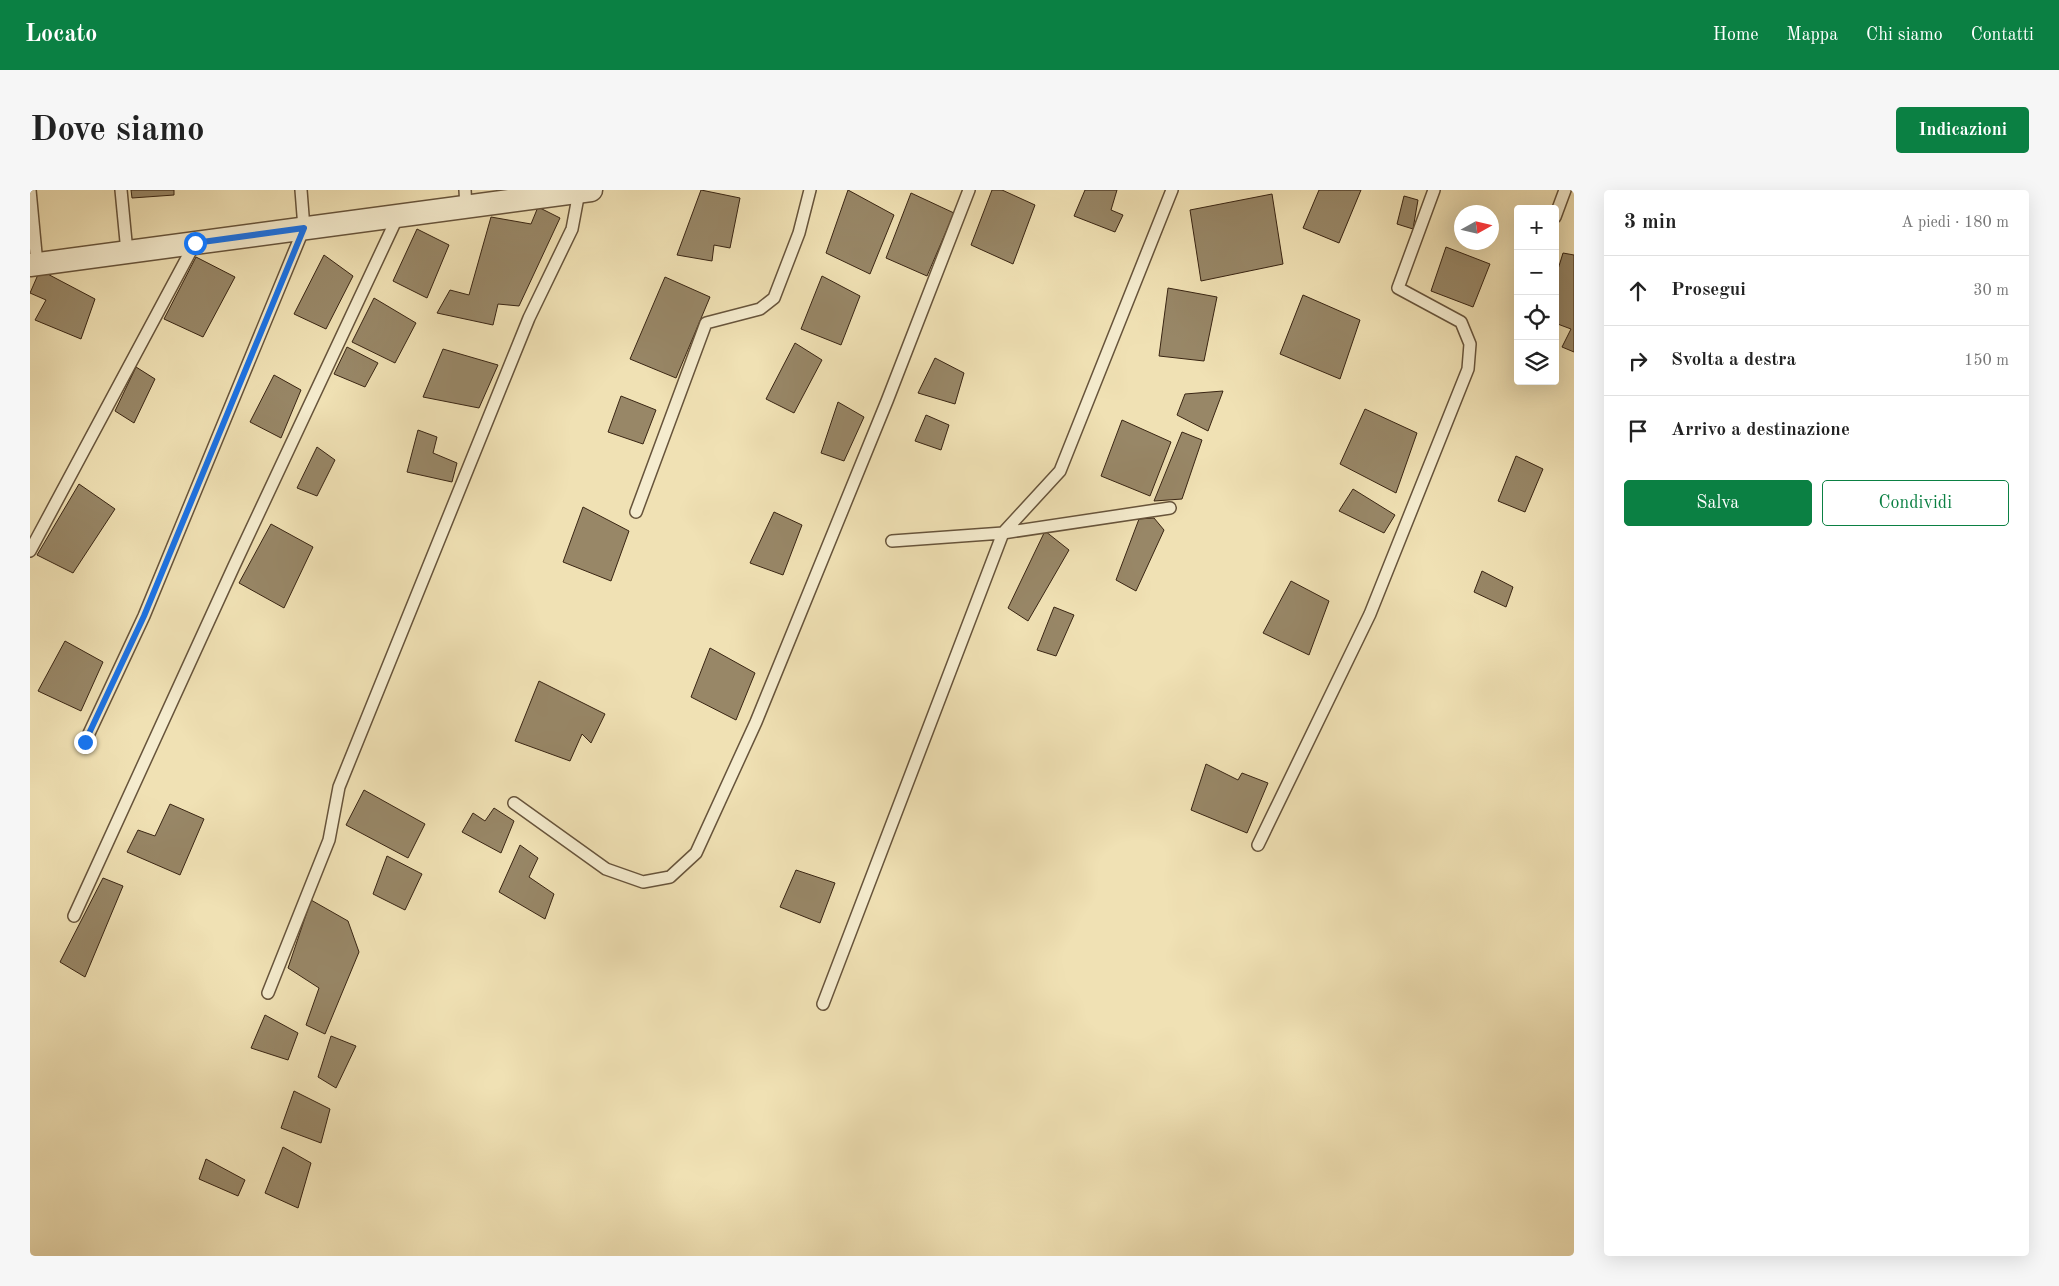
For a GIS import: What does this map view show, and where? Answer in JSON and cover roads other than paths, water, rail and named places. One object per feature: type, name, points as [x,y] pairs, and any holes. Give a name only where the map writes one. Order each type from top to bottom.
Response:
[{"type":"street","points":[[34,265],[398,216],[466,198],[585,191]]},
{"type":"lane","points":[[30,190],[34,265]]},
{"type":"lane","points":[[121,190],[127,252]]},
{"type":"lane","points":[[85,742],[144,616],[304,228],[301,190]]},
{"type":"lane","points":[[636,512],[706,323],[760,309],[774,298],[799,233],[810,190]]},
{"type":"lane","points":[[514,803],[606,869],[643,882],[670,877],[696,853],[756,722],[887,401],[969,190]]},
{"type":"lane","points":[[823,1004],[1003,533],[1060,472],[1172,190]]},
{"type":"lane","points":[[1258,845],[1370,614],[1468,369],[1470,344],[1460,322],[1398,288],[1434,190]]},
{"type":"lane","points":[[1559,206],[1565,190]]},
{"type":"lane","points":[[268,993],[329,840],[339,787],[529,318],[572,229],[585,191]]},
{"type":"lane","points":[[74,916],[234,566],[398,216]]},
{"type":"lane","points":[[30,551],[195,243]]},
{"type":"lane","points":[[892,541],[1003,533],[1170,508]]}]
